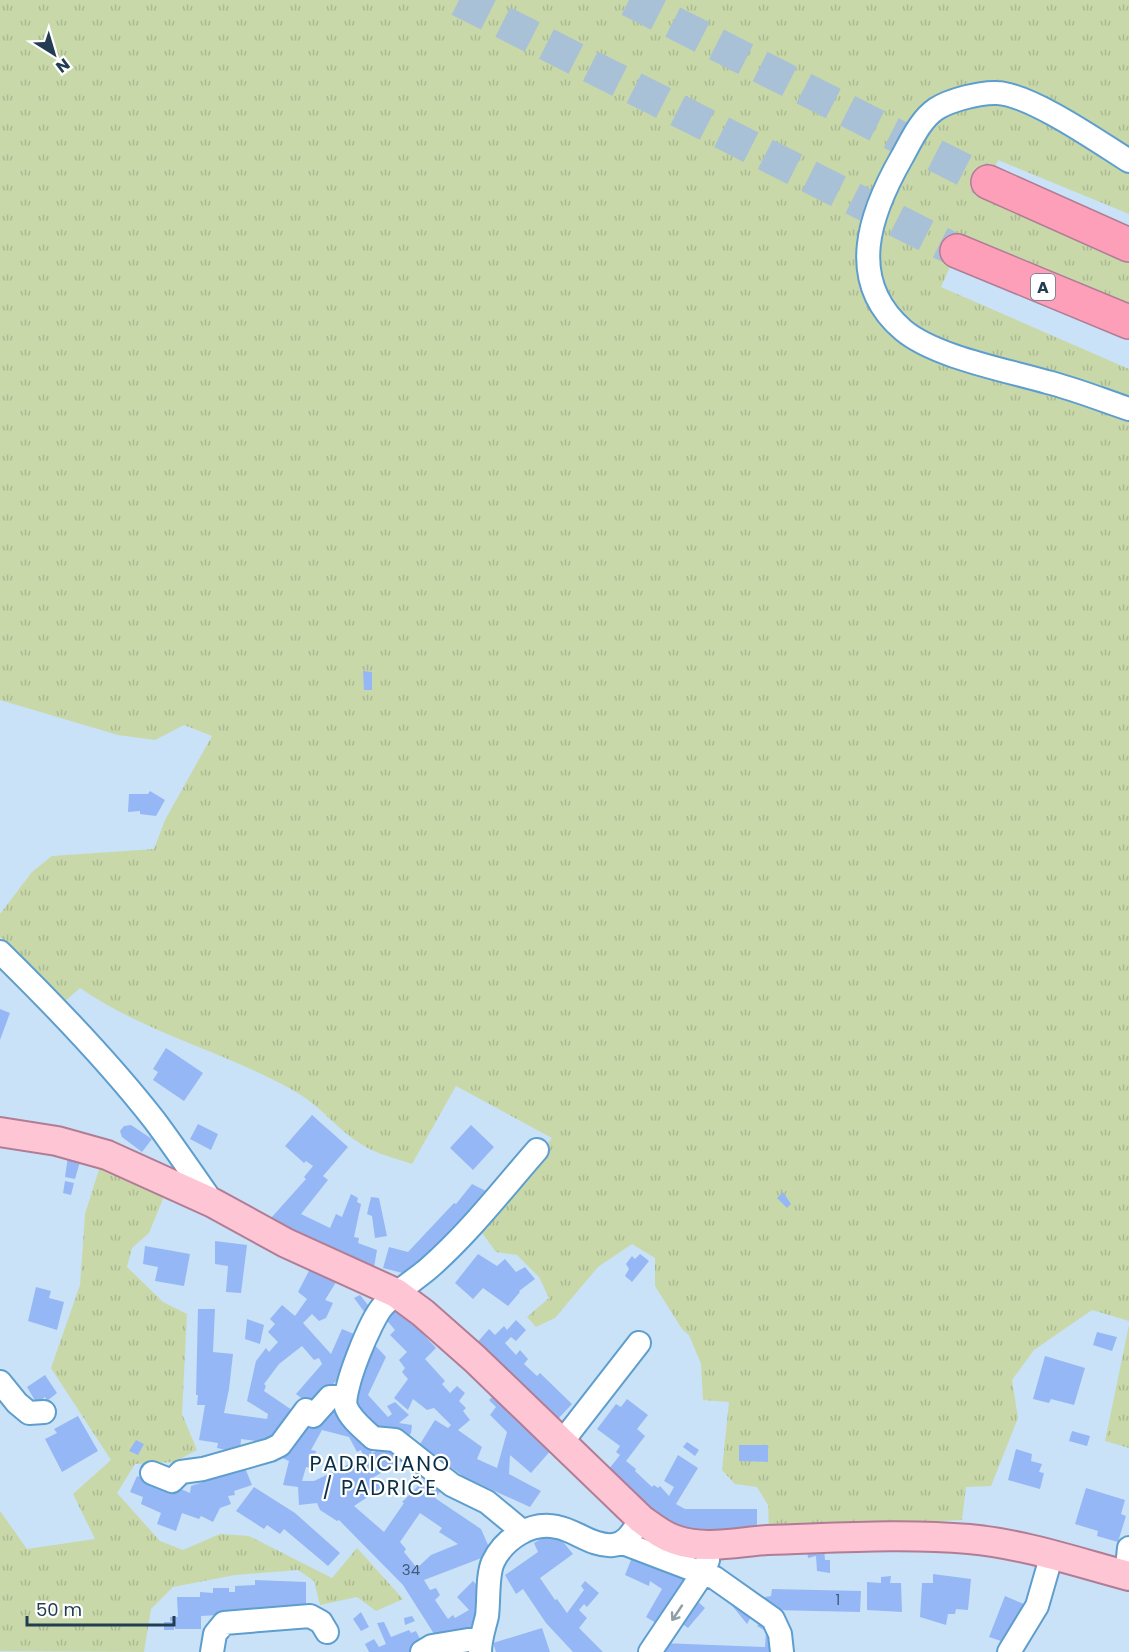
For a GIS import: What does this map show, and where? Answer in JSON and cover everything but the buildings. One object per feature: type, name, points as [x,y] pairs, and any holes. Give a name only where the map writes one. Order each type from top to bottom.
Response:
[{"type":"highway","points":[[1129,226],[1113,219],[996,186],[1129,245]]},
{"type":"highway","name":"A","points":[[1129,322],[964,254],[1045,306],[1129,343]]},
{"type":"main road","points":[[0,1132],[88,1148],[213,1203],[286,1243],[396,1293],[455,1340],[641,1519],[661,1533],[677,1540],[693,1544],[715,1544],[805,1539],[944,1537],[995,1543],[1052,1554],[1127,1576]]},
{"type":"street","points":[[1129,161],[1020,97],[997,93],[974,95],[948,104],[936,109],[919,128],[896,167],[879,201],[869,233],[867,254],[869,274],[887,315],[904,331],[928,346],[1129,409]]},
{"type":"street","points":[[0,952],[66,1020],[131,1093],[155,1122],[213,1203]]},
{"type":"street","points":[[522,1532],[487,1502],[452,1485],[395,1440],[373,1438],[351,1417],[345,1397],[348,1383],[381,1307],[428,1269],[461,1236],[537,1150]]},
{"type":"street","points":[[562,1442],[639,1343]]},
{"type":"street","points":[[0,1382],[17,1403],[29,1413],[44,1412]]},
{"type":"street","points":[[152,1473],[172,1481],[182,1472],[203,1469],[270,1450],[280,1445],[306,1410],[313,1416],[330,1397],[345,1397]]},
{"type":"street","points":[[623,1543],[641,1519]]},
{"type":"street","points":[[422,1652],[432,1646],[480,1645],[493,1563],[504,1547],[522,1532],[538,1526],[557,1527],[596,1543],[612,1546],[623,1543],[715,1578],[772,1619],[780,1634],[783,1652]]},
{"type":"street","points":[[650,1652],[703,1573],[715,1544]]},
{"type":"street","points":[[1127,1576],[1129,1548]]},
{"type":"street","points":[[1009,1652],[1037,1606],[1052,1554]]},
{"type":"street","points":[[212,1652],[215,1634],[224,1623],[310,1616],[321,1622],[327,1632]]},
{"type":"green space","points":[[0,0],[1129,0],[1129,214],[998,160],[983,194],[1129,261],[1129,307],[964,235],[941,287],[1129,369],[1129,1321],[1092,1310],[1034,1350],[1012,1380],[1018,1418],[991,1486],[966,1487],[962,1520],[769,1530],[768,1505],[757,1487],[735,1484],[722,1470],[729,1402],[703,1400],[701,1364],[689,1335],[682,1329],[655,1286],[655,1258],[632,1244],[598,1267],[555,1318],[536,1327],[527,1317],[549,1298],[539,1277],[517,1255],[496,1252],[479,1229],[552,1138],[456,1086],[412,1164],[379,1153],[353,1139],[301,1095],[274,1080],[133,1019],[80,988],[63,1003],[0,937],[0,914],[32,872],[52,856],[154,849],[165,820],[212,736],[184,725],[155,740],[118,735],[0,700]]},
{"type":"green space","points":[[101,1163],[165,1194],[149,1233],[132,1248],[127,1267],[163,1302],[187,1314],[182,1414],[197,1450],[174,1462],[135,1464],[117,1493],[160,1541],[183,1550],[220,1534],[249,1536],[332,1578],[357,1548],[403,1599],[376,1611],[357,1597],[320,1605],[314,1581],[298,1570],[235,1575],[173,1587],[151,1609],[144,1652],[0,1651],[0,1511],[27,1549],[95,1539],[73,1494],[111,1460],[51,1368],[80,1285],[85,1214]]},
{"type":"green space","points":[[1129,1325],[1129,1448],[1105,1441]]},
{"type":"tunnel","points":[[459,0],[957,251]]},
{"type":"tunnel","points":[[629,0],[988,182]]},
{"type":"district","name":"PADRICIANO / PADRIČE","points":[[380,1476]]}]
